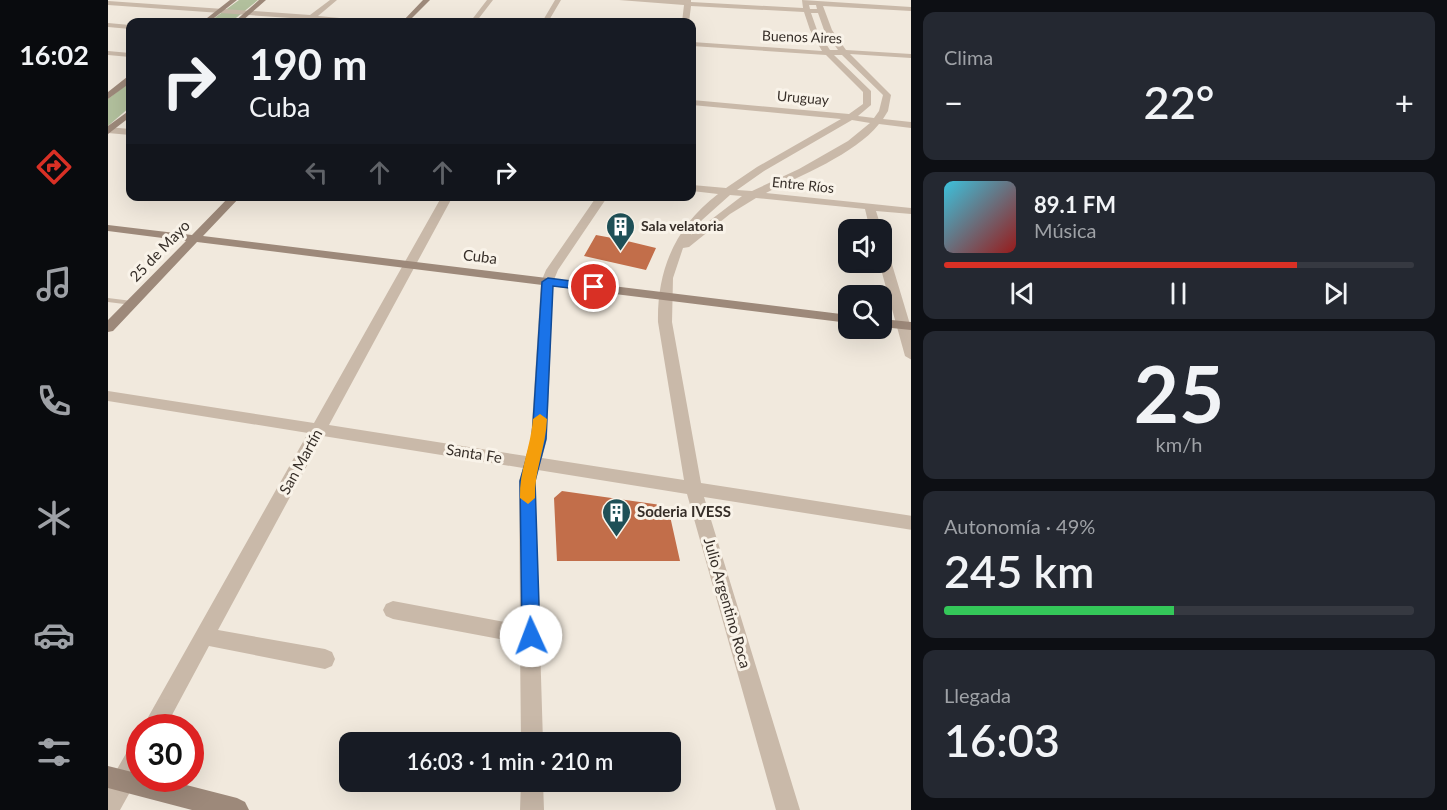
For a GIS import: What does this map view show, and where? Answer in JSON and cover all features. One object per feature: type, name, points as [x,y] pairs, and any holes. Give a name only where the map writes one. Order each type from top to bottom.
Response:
[{"type":"street","points":[[211,18],[234,0]]},
{"type":"street","points":[[242,18],[263,0]]},
{"type":"street","points":[[311,18],[334,0]]},
{"type":"street","points":[[409,18],[427,0]]},
{"type":"street","points":[[476,18],[490,0]]},
{"type":"street","points":[[547,18],[558,0]]},
{"type":"street","points":[[622,0],[911,9]]},
{"type":"street","points":[[108,1],[291,18]]},
{"type":"street","points":[[686,18],[688,2]]},
{"type":"street","name":"Julio Argentino Roca","points":[[788,810],[693,487],[665,322],[663,296],[676,252],[684,235],[728,192],[867,105],[869,95],[812,33],[806,5]]},
{"type":"street","points":[[676,252],[753,195],[834,154],[879,121],[886,108],[887,95],[842,52],[827,30],[819,5]]},
{"type":"street","points":[[108,26],[126,27]]},
{"type":"street","name":"Buenos Aires","points":[[696,44],[911,56]]},
{"type":"street","points":[[108,53],[126,55]]},
{"type":"street","points":[[108,96],[113,89],[126,81]]},
{"type":"street","name":"Uruguay","points":[[696,102],[911,124]]},
{"type":"street","points":[[108,130],[126,116]]},
{"type":"street","points":[[108,130],[126,132]]},
{"type":"street","name":"Entre Ríos","points":[[696,188],[911,211]]},
{"type":"street","name":"25 de Mayo","points":[[108,328],[231,201]]},
{"type":"street","name":"San Martín","points":[[161,714],[445,201]]},
{"type":"street","points":[[532,732],[527,481],[539,439],[548,282],[552,270],[600,201]]},
{"type":"street","points":[[870,207],[873,219]]},
{"type":"street","name":"Cuba","points":[[108,228],[838,317]]},
{"type":"street","points":[[890,273],[907,326],[911,350]]},
{"type":"street","points":[[892,324],[907,326]]},
{"type":"street","name":"Santa Fe","points":[[108,396],[911,523]]},
{"type":"street","points":[[393,610],[531,636]]},
{"type":"street","points":[[204,636],[324,659]]},
{"type":"street","points":[[108,808],[116,779],[126,767]]},
{"type":"street","points":[[116,779],[237,810]]},
{"type":"street","points":[[532,792],[532,810]]},
{"type":"lane","points":[[108,300],[132,303]]},
{"type":"green space","points":[[239,0],[258,0],[236,18],[214,18]]},
{"type":"green space","points":[[126,85],[126,110],[108,126],[108,99]]},
{"type":"building","name":"Sala velatoria","points":[[596,235],[656,248],[646,270],[584,256]]},
{"type":"building","name":"Soderia IVESS","points":[[562,491],[661,505],[670,516],[680,561],[557,561],[554,498]]},
{"type":"slow traffic","points":[[528,498],[527,481],[539,439],[540,419]]},
{"type":"place","name":"Sala velatoria","points":[[620,252]]},
{"type":"place","name":"Soderia IVESS","points":[[616,538]]},
{"type":"route","points":[[531,636],[527,481],[539,439],[548,282],[594,287]]}]
